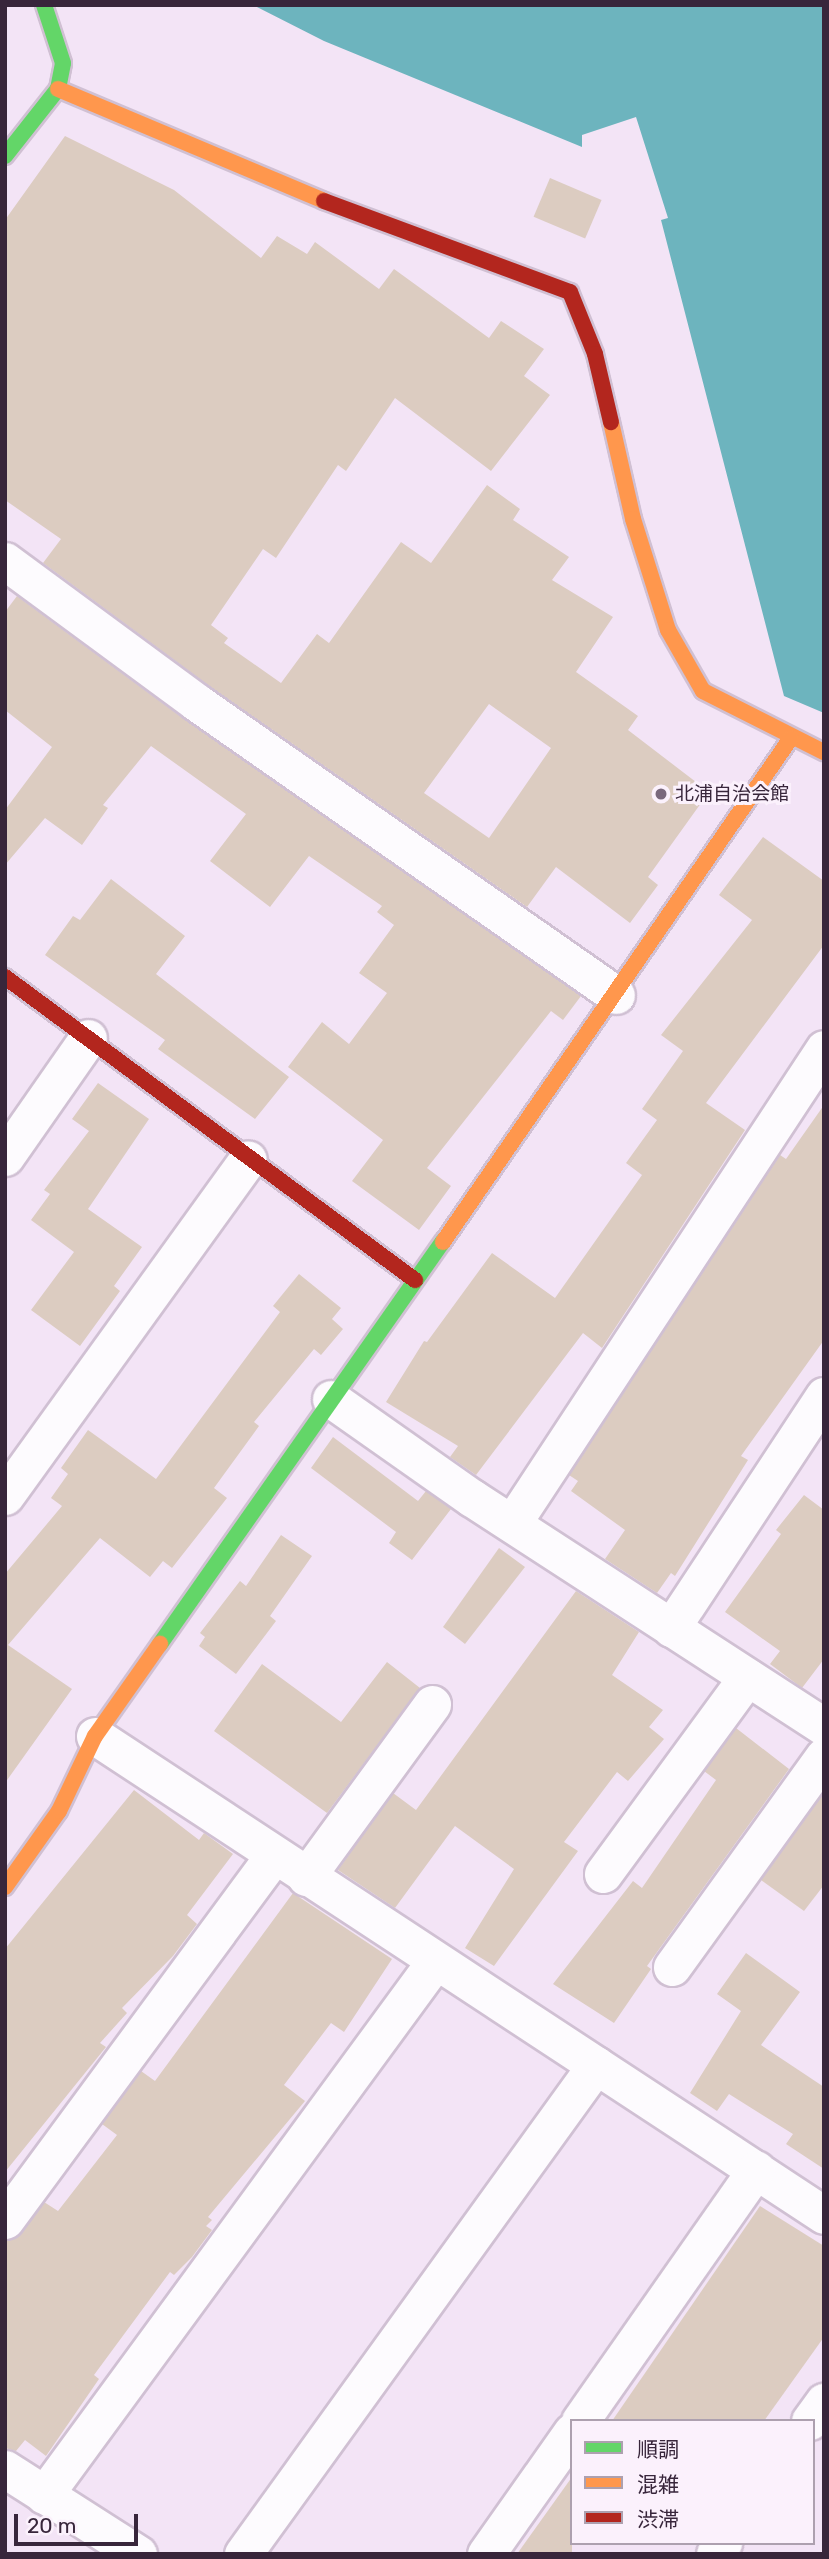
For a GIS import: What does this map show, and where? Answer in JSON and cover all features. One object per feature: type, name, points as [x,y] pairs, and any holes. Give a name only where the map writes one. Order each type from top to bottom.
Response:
[{"type":"street","points":[[5,156],[58,89],[62,62],[44,5]]},
{"type":"street","points":[[58,89],[291,189],[570,292],[595,354],[633,519],[668,630],[703,691],[791,738],[824,752]]},
{"type":"street","points":[[5,561],[196,702],[616,995]]},
{"type":"street","points":[[5,1887],[59,1811],[95,1736],[616,995],[791,738]]},
{"type":"street","points":[[5,977],[415,1280]]},
{"type":"street","points":[[5,1157],[88,1038]]},
{"type":"street","points":[[513,1522],[824,1049]]},
{"type":"street","points":[[5,1496],[248,1159]]},
{"type":"street","points":[[671,1628],[824,1396]]},
{"type":"street","points":[[331,1399],[671,1628],[824,1727]]},
{"type":"street","points":[[603,1874],[747,1677]]},
{"type":"street","points":[[306,1877],[432,1704]]},
{"type":"street","points":[[95,1736],[434,1962],[824,2215]]},
{"type":"street","points":[[672,1967],[824,1756]]},
{"type":"street","points":[[5,2220],[273,1856]]},
{"type":"street","points":[[44,2495],[434,1962]]},
{"type":"street","points":[[243,2554],[596,2065]]},
{"type":"street","points":[[581,2419],[756,2170]]},
{"type":"street","points":[[811,2419],[824,2402]]},
{"type":"street","points":[[486,2554],[570,2435]]},
{"type":"street","points":[[5,2469],[138,2554]]},
{"type":"water","points":[[253,5],[824,5],[824,713],[784,696],[661,220],[668,218],[636,117],[582,135],[582,147],[324,41]]},
{"type":"building","points":[[65,136],[174,190],[261,258],[277,236],[307,254],[315,242],[379,289],[394,269],[489,338],[501,321],[544,349],[524,376],[550,395],[491,471],[395,398],[346,471],[338,465],[276,558],[263,549],[211,625],[228,638],[224,643],[281,683],[317,634],[329,643],[401,542],[431,563],[487,485],[520,509],[513,520],[569,557],[552,580],[613,617],[576,672],[638,716],[628,730],[709,792],[648,877],[658,885],[630,923],[556,867],[527,907],[208,685],[43,563],[61,539],[5,500],[5,220]],"holes":[[[489,704],[551,748],[489,838],[424,793]]]},
{"type":"building","points":[[550,178],[602,200],[585,239],[534,217]]},
{"type":"building","points":[[17,596],[184,719],[581,996],[563,1020],[551,1011],[427,1168],[451,1186],[419,1230],[352,1181],[383,1140],[288,1067],[322,1022],[349,1044],[387,993],[359,973],[394,925],[377,912],[382,906],[309,856],[270,907],[210,861],[246,814],[151,746],[103,805],[108,808],[82,845],[45,818],[5,865],[5,810],[52,747],[5,710],[5,612]]},
{"type":"building","points":[[763,837],[824,881],[824,945],[706,1103],[745,1130],[602,1348],[583,1333],[476,1475],[450,1457],[458,1446],[386,1402],[424,1341],[427,1342],[492,1253],[555,1298],[642,1175],[626,1163],[657,1120],[642,1109],[683,1051],[661,1035],[752,920],[719,895]]},
{"type":"building","points":[[111,879],[185,936],[156,974],[289,1077],[255,1119],[158,1049],[165,1040],[45,955],[73,916],[80,920]]},
{"type":"building","points":[[98,1083],[149,1119],[88,1209],[142,1247],[114,1286],[120,1291],[80,1346],[31,1310],[74,1252],[31,1220],[50,1194],[44,1190],[89,1131],[72,1119]]},
{"type":"building","points":[[824,1105],[824,1340],[741,1456],[748,1460],[675,1576],[671,1573],[657,1593],[605,1559],[625,1530],[571,1491],[578,1481],[569,1475],[780,1155],[786,1159]]},
{"type":"building","points":[[299,1274],[341,1308],[332,1319],[343,1329],[321,1355],[314,1349],[254,1422],[259,1426],[214,1488],[227,1498],[172,1568],[163,1561],[150,1577],[100,1538],[8,1645],[72,1689],[5,1783],[5,1574],[62,1506],[51,1498],[68,1474],[61,1468],[88,1430],[156,1479],[280,1312],[273,1306]]},
{"type":"building","points":[[333,1437],[418,1501],[426,1491],[451,1509],[412,1560],[389,1543],[396,1532],[311,1468]]},
{"type":"building","points":[[804,1495],[824,1510],[824,1659],[802,1688],[770,1664],[780,1651],[725,1612],[781,1534],[776,1530]]},
{"type":"building","points":[[281,1535],[312,1556],[270,1616],[276,1621],[236,1674],[199,1646],[205,1637],[200,1633],[240,1581],[246,1586]]},
{"type":"building","points":[[499,1548],[525,1567],[465,1644],[443,1627]]},
{"type":"building","points":[[576,1591],[639,1632],[612,1675],[663,1710],[649,1727],[664,1739],[628,1781],[617,1772],[564,1842],[578,1851],[494,1966],[465,1948],[514,1869],[455,1826],[395,1908],[338,1870],[393,1793],[416,1810]]},
{"type":"building","points":[[387,1662],[420,1688],[327,1813],[214,1731],[262,1664],[341,1722]]},
{"type":"building","points":[[736,1728],[789,1769],[647,1966],[651,1969],[614,2023],[553,1984],[633,1881],[642,1888],[716,1780],[704,1771]]},
{"type":"building","points":[[134,1790],[199,1840],[204,1833],[233,1854],[187,1915],[197,1924],[173,1956],[122,2008],[127,2013],[100,2043],[106,2047],[5,2172],[5,1949]]},
{"type":"building","points":[[822,1795],[824,1885],[804,1911],[761,1880]]},
{"type":"building","points":[[293,1893],[392,1959],[344,2032],[331,2023],[284,2085],[305,2101],[208,2217],[212,2220],[206,2226],[212,2230],[192,2257],[174,2275],[170,2272],[94,2375],[99,2379],[46,2456],[25,2440],[16,2451],[5,2448],[5,2241],[21,2233],[44,2202],[58,2211],[117,2135],[102,2124],[141,2071],[155,2081]]},
{"type":"building","points":[[746,1953],[800,1992],[761,2045],[824,2087],[824,2169],[786,2144],[793,2134],[729,2094],[717,2111],[690,2093],[741,2011],[717,1994]]},
{"type":"building","points":[[760,2206],[824,2246],[824,2337],[765,2419],[613,2419]]},
{"type":"building","points":[[570,2480],[572,2554],[517,2554]]},
{"type":"traffic: fast","points":[[5,156],[58,89],[63,63],[44,5]]},
{"type":"traffic: fast","points":[[160,1644],[443,1242]]},
{"type":"traffic: slow","points":[[58,89],[324,201]]},
{"type":"traffic: slow","points":[[611,422],[633,519],[668,630],[703,691],[824,752]]},
{"type":"traffic: slow","points":[[443,1242],[791,738]]},
{"type":"traffic: slow","points":[[5,1887],[59,1811],[95,1736],[160,1644]]},
{"type":"traffic: jam","points":[[324,201],[570,292],[595,354],[611,422]]},
{"type":"traffic: jam","points":[[5,977],[415,1280]]},
{"type":"place","name":"北浦自治会館","points":[[661,794]]}]
